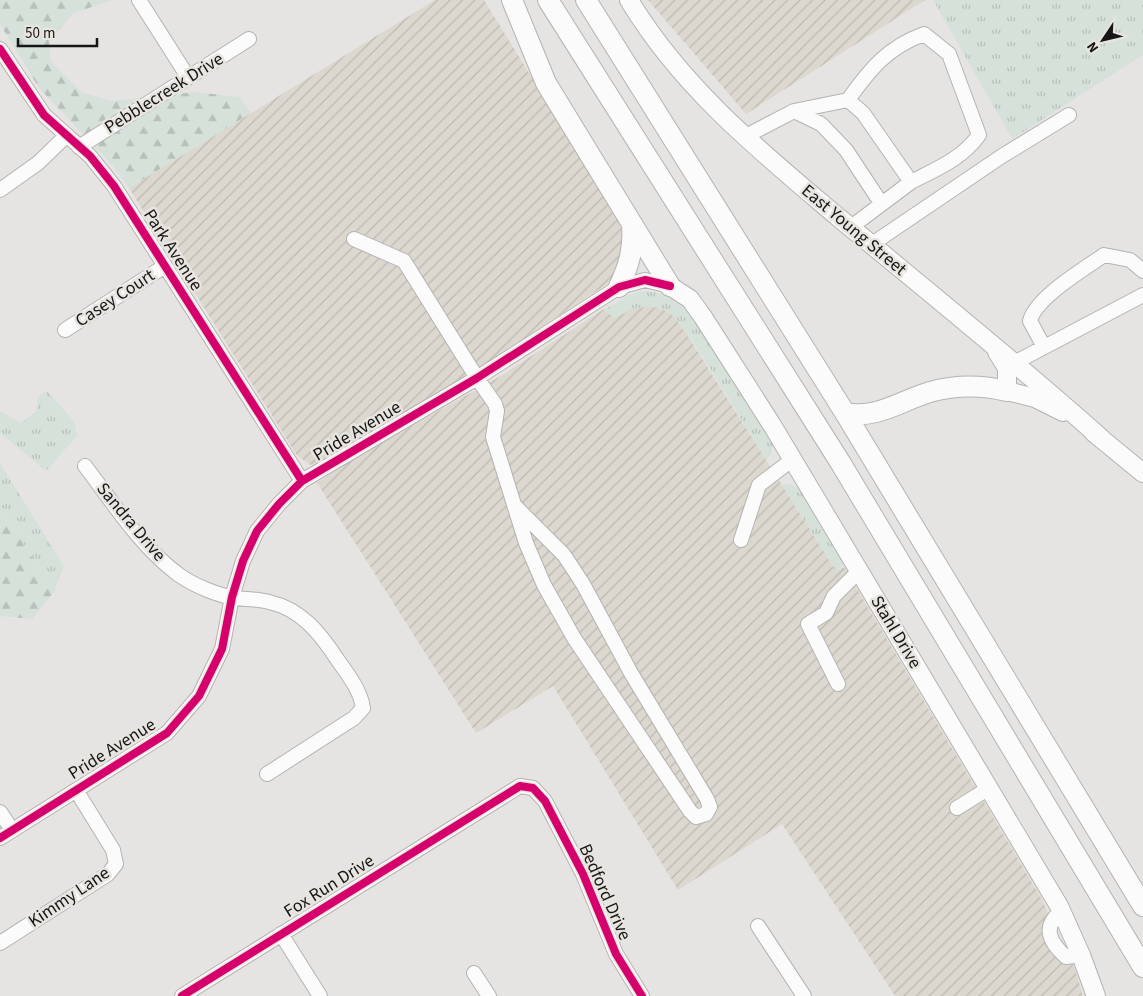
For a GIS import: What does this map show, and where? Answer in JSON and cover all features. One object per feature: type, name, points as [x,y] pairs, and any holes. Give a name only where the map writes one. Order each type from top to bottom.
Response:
[{"type":"highway","points":[[512,0],[546,83],[670,286]]},
{"type":"highway","points":[[548,0],[840,462],[1143,967]]},
{"type":"highway","points":[[586,0],[845,413],[1143,906]]},
{"type":"highway","points":[[619,287],[629,266],[634,246],[632,224]]},
{"type":"highway","points":[[845,413],[867,416],[944,389],[983,387],[1007,391]]},
{"type":"main road","name":"East Young Street","points":[[629,0],[675,63],[724,119],[1143,473]]},
{"type":"main road","name":"Stahl Drive","points":[[670,286],[690,299],[703,316],[792,459],[1062,912],[1096,996]]},
{"type":"main road","points":[[994,347],[1007,368],[1007,391]]},
{"type":"main road","name":"East Young Street","points":[[1007,391],[1035,398],[1068,414],[1102,439]]},
{"type":"street","points":[[139,0],[188,77]]},
{"type":"street","points":[[744,137],[794,111],[848,100],[870,69],[904,41],[924,34],[949,54],[979,135],[969,149],[945,165],[911,182],[851,227]]},
{"type":"street","name":"Pebblecreek Drive","points":[[79,147],[249,39]]},
{"type":"street","name":"Park Avenue","points":[[0,49],[44,115],[90,156],[114,186],[302,481]]},
{"type":"street","points":[[848,100],[863,114],[911,182]]},
{"type":"street","points":[[794,111],[821,124],[846,150],[881,203]]},
{"type":"street","points":[[872,244],[1002,156],[1068,115]]},
{"type":"street","points":[[0,190],[38,163],[66,136]]},
{"type":"street","points":[[354,239],[404,261],[476,378],[495,404],[497,411],[493,437],[526,543],[544,585],[574,638],[690,811],[696,817],[706,814],[710,807],[707,799],[631,673],[583,584],[564,555],[516,507]]},
{"type":"street","points":[[1044,348],[1030,321],[1032,314],[1048,296],[1104,255],[1130,260],[1143,271]]},
{"type":"street","name":"Casey Court","points":[[66,330],[165,266]]},
{"type":"street","name":"Pride Avenue","points":[[0,838],[167,733],[199,696],[222,650],[232,597],[243,561],[257,531],[278,504],[302,481],[476,378],[619,287],[645,280],[670,286]]},
{"type":"street","points":[[1014,363],[1143,295]]},
{"type":"street","points":[[741,540],[759,485],[792,459]]},
{"type":"street","name":"Sandra Drive","points":[[85,466],[156,556],[188,580],[204,588],[232,597],[269,602],[290,610],[308,622],[323,638],[361,695],[364,708],[354,718],[267,774]]},
{"type":"street","points":[[838,684],[808,624],[826,613],[834,596],[859,571]]},
{"type":"street","name":"Fox Run Drive","points":[[182,996],[520,786],[533,788],[543,798]]},
{"type":"street","points":[[957,808],[989,788]]},
{"type":"street","name":"Kimmy Lane","points":[[0,943],[108,874],[116,864],[114,850],[76,790]]},
{"type":"street","name":"Bedford Drive","points":[[543,798],[583,874],[616,954],[642,996]]},
{"type":"street","points":[[0,812],[12,830]]},
{"type":"street","points":[[758,926],[804,996]]},
{"type":"street","points":[[281,934],[320,996]]},
{"type":"street","points":[[474,973],[489,996]]},
{"type":"shaded area","points":[[435,0],[484,0],[624,228],[629,245],[615,277],[607,284],[447,390],[319,462],[310,465],[296,454],[129,188]]},
{"type":"shaded area","points":[[648,0],[925,0],[746,114]]},
{"type":"shaded area","points":[[652,305],[671,313],[686,333],[836,571],[844,567],[1040,896],[1075,969],[1083,996],[895,996],[782,824],[678,890],[553,686],[476,733],[317,483],[353,459],[499,377],[604,309],[615,318],[630,310]]},
{"type":"green space","points":[[0,0],[112,0],[74,13],[49,41],[51,62],[81,92],[111,101],[195,92],[239,97],[251,113],[129,188],[113,166],[39,88],[0,24]]},
{"type":"green space","points":[[933,0],[1143,0],[1143,55],[1012,139]]},
{"type":"green space","points":[[649,291],[668,297],[689,313],[772,441],[772,451],[767,461],[703,357],[677,320],[668,312],[654,307],[635,309],[615,318],[604,310],[629,295]]},
{"type":"green space","points":[[47,391],[74,421],[77,436],[46,471],[0,433],[0,411],[21,423],[36,411],[39,395]]},
{"type":"green space","points":[[0,463],[64,566],[54,592],[0,507]]},
{"type":"green space","points":[[790,484],[799,488],[849,561],[836,571],[782,485]]},
{"type":"green space","points":[[0,507],[54,592],[32,619],[0,616]]},
{"type":"cycle path","points":[[0,49],[44,115],[90,156],[114,186],[302,481]]},
{"type":"cycle path","points":[[0,838],[167,733],[199,696],[222,649],[232,597],[243,561],[257,531],[279,504],[302,481],[477,378],[619,287],[645,280],[670,286]]},
{"type":"cycle path","points":[[182,996],[520,786],[533,788],[545,801],[583,874],[616,954],[642,996]]}]
